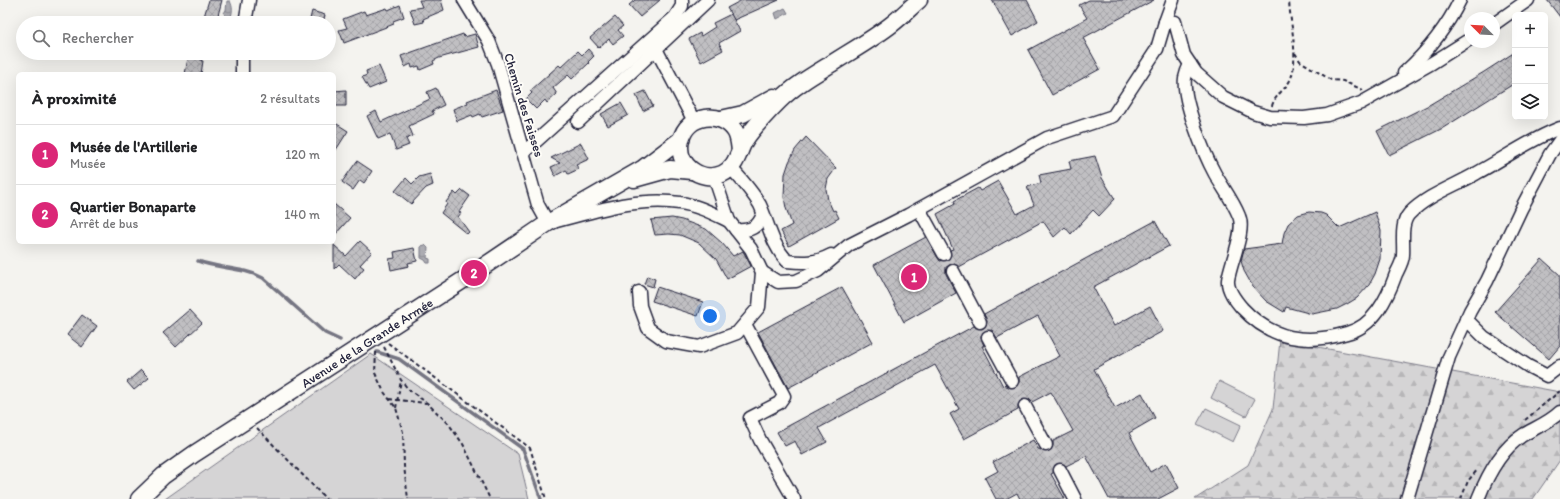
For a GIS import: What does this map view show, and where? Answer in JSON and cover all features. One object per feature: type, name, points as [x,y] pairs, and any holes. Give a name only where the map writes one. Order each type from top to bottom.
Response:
[{"type":"street","points":[[246,16],[249,0]]},
{"type":"street","name":"Chemin des Faisses","points":[[464,0],[489,41],[498,64],[538,205],[548,223]]},
{"type":"street","points":[[523,153],[675,17],[682,6],[682,0]]},
{"type":"street","points":[[578,122],[708,0]]},
{"type":"street","points":[[740,151],[736,132],[730,124],[721,119],[712,117],[694,121],[688,126],[680,140],[681,157],[692,171],[706,176],[714,176],[723,173],[731,168],[736,160],[745,141],[758,122],[787,93],[892,24],[919,0]]},
{"type":"street","points":[[731,168],[748,186],[760,205],[772,238],[780,254],[787,262],[798,263],[820,261],[919,209],[1047,138],[1113,116],[1157,49],[1173,0]]},
{"type":"street","points":[[1392,85],[1416,62],[1437,36],[1460,0]]},
{"type":"street","points":[[1500,20],[1528,0]]},
{"type":"street","points":[[1165,22],[1175,22],[1184,55],[1196,74],[1223,97],[1253,112],[1270,117],[1304,118],[1327,114],[1361,102],[1464,43]]},
{"type":"street","points":[[656,49],[694,121]]},
{"type":"street","points":[[242,60],[242,72]]},
{"type":"street","points":[[1190,64],[1185,77],[1188,102],[1200,139],[1209,162],[1240,218],[1239,235],[1228,283],[1235,300],[1258,323],[1277,334],[1304,339],[1325,338],[1359,330],[1376,314],[1388,296],[1403,257],[1403,231],[1407,216],[1423,202],[1478,173],[1515,150],[1560,128]]},
{"type":"street","points":[[721,119],[743,114],[779,94],[787,93]]},
{"type":"street","name":"Avenue de la Grande Armée","points":[[139,499],[163,476],[248,419],[548,223],[642,169],[680,140]]},
{"type":"street","points":[[1407,499],[1449,357],[1466,319],[1487,281],[1536,180],[1550,154],[1560,140]]},
{"type":"street","name":"Avenue de la Grande Armée","points":[[599,193],[641,176],[670,170],[692,171]]},
{"type":"street","points":[[638,292],[640,306],[648,328],[666,341],[699,347],[737,334],[759,307],[762,272],[751,249],[733,226],[714,176]]},
{"type":"street","points":[[548,223],[615,207],[648,201],[681,203],[714,214],[733,226],[747,230],[754,228],[760,222],[763,214]]},
{"type":"street","points":[[919,209],[944,254]]},
{"type":"street","points":[[762,272],[778,282],[796,281],[818,271],[849,245]]},
{"type":"street","points":[[953,270],[980,322]]},
{"type":"street","points":[[1466,319],[1484,337],[1528,366],[1547,376],[1560,366]]},
{"type":"street","points":[[745,324],[784,396],[779,403],[750,418],[760,440],[794,499]]},
{"type":"street","points":[[988,337],[1012,381]]},
{"type":"street","points":[[1025,406],[1046,445]]},
{"type":"street","points":[[1478,499],[1492,471],[1505,452],[1521,436],[1559,415]]},
{"type":"street","points":[[1060,470],[1076,499]]},
{"type":"path","points":[[1270,117],[1274,100],[1290,80],[1294,68],[1289,0]]},
{"type":"path","points":[[1294,52],[1300,61],[1331,80],[1343,81],[1365,90],[1369,98]]},
{"type":"path","points":[[378,335],[401,380],[408,389],[428,403],[448,423],[462,444],[490,499]]},
{"type":"path","points":[[378,335],[375,373],[384,392],[396,408],[403,432],[404,466],[408,499]]},
{"type":"path","points":[[378,335],[530,448],[546,499]]},
{"type":"path","points":[[396,408],[401,380]]},
{"type":"path","points":[[389,399],[428,403]]},
{"type":"path","points":[[248,419],[326,499]]},
{"type":"green space","points":[[1280,340],[1560,392],[1560,460],[1533,499],[1195,499],[1248,465],[1273,409]]},
{"type":"green space","points":[[371,354],[518,454],[529,499],[165,499]]},
{"type":"green space","points":[[1219,381],[1255,399],[1246,416],[1211,398]]},
{"type":"green space","points":[[1206,408],[1241,425],[1233,442],[1197,424]]},
{"type":"water","points":[[227,1],[230,1],[232,5],[231,16],[225,16],[224,13],[226,10]]},
{"type":"water","points":[[785,8],[788,13],[777,19],[775,13]]},
{"type":"water","points":[[425,245],[428,248],[427,258],[430,259],[430,263],[427,263],[421,258],[421,246]]},
{"type":"building","points":[[209,0],[222,0],[218,16],[204,16]]},
{"type":"building","points":[[419,0],[441,0],[444,10],[423,19],[424,22],[415,24],[410,9],[422,7]]},
{"type":"building","points":[[635,0],[660,0],[640,17],[629,5]]},
{"type":"building","points":[[742,0],[779,0],[734,20],[727,8]]},
{"type":"building","points":[[992,0],[1027,0],[1038,21],[1012,36]]},
{"type":"building","points":[[1089,0],[1154,0],[1083,38],[1100,69],[1052,95],[1028,50],[1087,18],[1079,5]]},
{"type":"building","points":[[1547,0],[1560,0],[1560,17]]},
{"type":"building","points":[[400,5],[404,17],[393,21],[394,24],[344,43],[339,30],[347,28],[343,19],[364,11],[366,15],[387,8],[388,10]]},
{"type":"building","points":[[312,11],[325,15],[325,16],[311,16]]},
{"type":"building","points":[[731,14],[740,31],[719,43],[723,50],[701,62],[689,39],[700,33],[701,36],[715,27],[713,23]]},
{"type":"building","points":[[615,17],[623,26],[618,30],[623,36],[613,44],[609,39],[599,48],[590,38]]},
{"type":"building","points":[[463,34],[464,37],[475,34],[479,47],[439,58],[433,61],[434,64],[420,70],[419,66],[412,68],[411,64],[405,67],[401,56]]},
{"type":"building","points":[[588,49],[594,56],[588,62],[589,63],[572,79],[568,75],[553,88],[557,94],[547,103],[545,100],[536,109],[526,99],[532,93],[530,91],[559,65],[561,67],[578,51],[582,55]]},
{"type":"building","points":[[1512,54],[1512,85],[1443,128],[1389,155],[1377,131],[1429,105]]},
{"type":"building","points":[[188,60],[203,61],[201,72],[185,72]]},
{"type":"building","points":[[379,66],[386,82],[369,89],[362,77],[367,75],[366,71]]},
{"type":"building","points":[[436,88],[444,105],[432,111],[434,114],[409,126],[413,136],[406,139],[409,145],[396,150],[390,134],[378,139],[367,116],[376,111],[381,122],[430,99],[427,92]]},
{"type":"building","points":[[346,90],[346,106],[336,106],[336,91]]},
{"type":"building","points":[[496,90],[503,110],[482,117],[480,114],[473,117],[472,115],[457,121],[453,109],[468,103],[467,101]]},
{"type":"building","points":[[645,91],[653,106],[643,111],[636,95]]},
{"type":"building","points":[[621,103],[628,115],[608,126],[601,114]]},
{"type":"building","points":[[337,124],[348,131],[336,150]]},
{"type":"building","points":[[806,137],[836,168],[828,179],[826,189],[828,200],[833,211],[835,210],[839,218],[789,246],[781,231],[792,225],[784,197],[785,174],[795,150]]},
{"type":"building","points":[[581,143],[589,159],[576,165],[579,169],[568,174],[566,170],[555,176],[551,167],[560,163],[551,158]]},
{"type":"building","points":[[1095,156],[1102,178],[1115,199],[1099,216],[1093,210],[1071,234],[1065,227],[1054,237],[1043,221],[959,267],[954,264],[949,265],[946,267],[946,274],[956,293],[904,322],[874,265],[926,237],[940,261],[947,261],[951,258],[950,250],[953,249],[937,214],[955,204],[954,201],[978,188],[980,191],[998,181],[1017,214],[1034,205],[1027,187],[1041,183],[1039,175],[1071,169],[1069,161]]},
{"type":"building","points":[[357,161],[372,171],[364,183],[360,180],[353,190],[342,182]]},
{"type":"building","points":[[430,174],[433,185],[426,188],[411,204],[395,191],[406,178],[412,184],[419,177]]},
{"type":"building","points":[[462,190],[470,196],[459,212],[461,213],[458,217],[469,232],[467,234],[441,213],[447,204],[446,202],[454,192],[457,195]]},
{"type":"building","points":[[336,206],[350,218],[336,234]]},
{"type":"building","points":[[1309,212],[1326,215],[1339,228],[1375,212],[1381,231],[1380,259],[1375,274],[1369,285],[1357,298],[1347,304],[1337,309],[1312,314],[1286,307],[1284,312],[1266,301],[1253,287],[1244,271],[1241,261],[1244,249],[1282,244],[1284,233],[1288,224],[1298,215]]},
{"type":"building","points":[[672,218],[706,229],[722,243],[733,256],[743,251],[751,266],[727,279],[716,259],[699,243],[680,235],[655,235],[651,220]]},
{"type":"building","points":[[1155,221],[1169,246],[1093,287],[1114,326],[1150,306],[1163,331],[1094,369],[1115,408],[1142,393],[1155,418],[1129,433],[1150,472],[1166,463],[1179,488],[1158,499],[1109,499],[1086,456],[1066,466],[1060,463],[1054,466],[1053,473],[1051,474],[1065,499],[1020,499],[1017,493],[1006,499],[996,499],[985,478],[998,471],[993,462],[1033,440],[1038,449],[1049,452],[1053,449],[1053,441],[1073,431],[1051,392],[1032,402],[1029,399],[1022,399],[1018,402],[1018,410],[964,439],[950,414],[959,409],[935,365],[819,428],[827,442],[802,455],[795,441],[785,446],[777,432],[974,326],[979,329],[984,328],[987,322],[984,314]],"holes":[[[1038,316],[1060,356],[1019,377],[1019,385],[1015,388],[1008,388],[1005,384],[1003,386],[982,346],[984,346],[981,333],[985,330],[992,330],[997,338]]]},
{"type":"building","points":[[360,241],[372,252],[360,265],[364,268],[355,279],[339,264],[334,269],[334,245],[346,256]]},
{"type":"building","points":[[414,248],[417,261],[408,263],[409,266],[391,270],[389,259],[395,258],[394,252]]},
{"type":"building","points":[[1542,259],[1560,275],[1560,346],[1549,359],[1495,312]]},
{"type":"building","points":[[647,276],[655,279],[653,287],[644,284]]},
{"type":"building","points":[[657,287],[703,302],[698,316],[652,301]]},
{"type":"building","points":[[842,287],[873,342],[788,388],[758,332]]},
{"type":"building","points":[[190,310],[202,323],[176,347],[163,333]]},
{"type":"building","points":[[82,315],[97,326],[82,347],[67,335]]},
{"type":"building","points":[[141,370],[149,378],[134,390],[127,382]]},
{"type":"waterway","points":[[198,261],[255,274],[263,278],[325,333],[340,340]]},
{"type":"waterway","points":[[377,352],[399,359],[523,449],[541,499]]},
{"type":"tunnel","points":[[944,254],[953,271]]},
{"type":"tunnel","points":[[980,322],[988,337]]},
{"type":"tunnel","points":[[1012,381],[1025,406]]},
{"type":"tunnel","points":[[1046,445],[1060,470]]},
{"type":"place","name":"Quartier Bonaparte","points":[[474,273]]},
{"type":"place","name":"Musée de l'Artillerie","points":[[914,277]]}]
